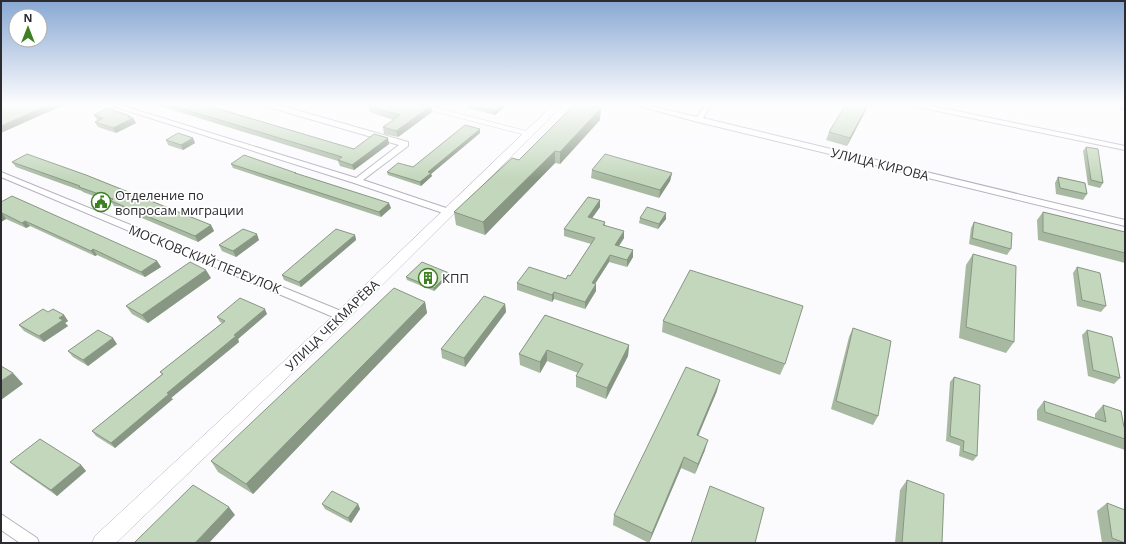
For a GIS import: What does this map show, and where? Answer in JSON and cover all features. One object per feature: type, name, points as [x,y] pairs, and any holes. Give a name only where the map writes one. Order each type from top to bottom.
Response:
[{"type":"street","points":[[191,129],[357,181],[448,212]]},
{"type":"street","points":[[355,129],[405,144],[357,181]]},
{"type":"street","name":"УЛИЦА ЧЕКМАРЁВА","points":[[102,543],[342,316],[535,129]]},
{"type":"street","name":"УЛИЦА КИРОВА","points":[[737,129],[1125,223]]},
{"type":"street","points":[[1035,129],[1125,148]]},
{"type":"street","name":"МОСКОВСКИЙ ПЕРЕУЛОК","points":[[1,174],[342,316]]},
{"type":"street","points":[[1,521],[32,543]]},
{"type":"lane","points":[[512,129],[530,134]]},
{"type":"building","points":[[251,129],[288,129],[354,149],[374,134],[388,138],[352,165],[338,160],[342,157]]},
{"type":"building","points":[[460,129],[480,129],[428,172],[431,173],[420,182],[387,172],[398,163],[413,167]]},
{"type":"building","points":[[550,129],[581,129],[560,152],[555,151],[483,222],[454,212],[512,158],[519,160]]},
{"type":"building","points":[[831,129],[855,129],[850,138],[829,132]]},
{"type":"building","points":[[178,133],[193,138],[181,145],[166,140]]},
{"type":"building","points":[[1086,147],[1098,149],[1103,183],[1091,180]]},
{"type":"building","points":[[27,154],[86,175],[211,225],[195,236],[111,201],[113,199],[12,162]]},
{"type":"building","points":[[605,154],[672,173],[660,190],[592,170]]},
{"type":"building","points":[[244,155],[389,203],[379,212],[231,164]]},
{"type":"building","points":[[1058,177],[1085,183],[1087,194],[1060,188]]},
{"type":"building","points":[[12,196],[157,261],[141,272],[93,249],[91,251],[25,221],[22,223],[2,213],[1,214],[1,202]]},
{"type":"building","points":[[588,197],[600,200],[588,217],[605,222],[603,225],[624,231],[615,245],[633,250],[627,260],[610,255],[592,283],[596,284],[585,302],[554,292],[552,295],[517,283],[529,267],[566,279],[568,275],[570,276],[595,238],[564,229]]},
{"type":"building","points":[[647,207],[666,213],[659,224],[640,218]]},
{"type":"building","points":[[1043,212],[1125,232],[1125,253],[1043,232]]},
{"type":"building","points":[[974,222],[1012,233],[1011,249],[972,238]]},
{"type":"building","points":[[243,229],[257,234],[233,251],[219,245]]},
{"type":"building","points":[[336,229],[355,235],[299,282],[282,275]]},
{"type":"building","points":[[973,254],[1016,266],[1014,342],[966,327]]},
{"type":"building","points":[[190,262],[206,270],[142,315],[126,306]]},
{"type":"building","name":"КПП","points":[[422,262],[449,273],[434,288],[406,277]]},
{"type":"building","points":[[1077,267],[1100,273],[1106,306],[1082,300]]},
{"type":"building","points":[[690,270],[803,306],[785,364],[663,321]]},
{"type":"building","points":[[394,288],[425,302],[246,484],[211,461]]},
{"type":"building","points":[[484,296],[505,304],[464,358],[441,349]]},
{"type":"building","points":[[240,298],[265,309],[234,335],[236,336],[167,393],[169,394],[111,443],[92,431],[163,374],[160,372],[225,321],[217,317]]},
{"type":"building","points":[[43,309],[48,312],[53,309],[64,315],[59,318],[63,320],[39,336],[19,325]]},
{"type":"building","points":[[545,315],[629,345],[607,388],[576,376],[583,364],[547,350],[540,362],[519,354]]},
{"type":"building","points":[[853,328],[891,341],[878,416],[836,401]]},
{"type":"building","points":[[98,330],[113,338],[83,360],[68,351]]},
{"type":"building","points":[[1087,330],[1112,337],[1120,378],[1093,370]]},
{"type":"building","points":[[1,366],[13,373],[1,381]]},
{"type":"building","points":[[686,367],[720,380],[697,435],[708,440],[698,464],[684,457],[652,533],[614,515]]},
{"type":"building","points":[[954,377],[980,385],[977,456],[963,451],[964,441],[950,436]]},
{"type":"building","points":[[1044,401],[1106,422],[1103,405],[1121,411],[1125,427],[1125,439],[1045,412]]},
{"type":"building","points":[[40,439],[81,465],[51,490],[10,462]]},
{"type":"building","points":[[907,480],[944,494],[942,543],[902,543]]},
{"type":"building","points":[[193,485],[229,507],[195,543],[134,543]]},
{"type":"building","points":[[710,486],[764,508],[755,543],[691,543]]},
{"type":"building","points":[[332,491],[358,504],[348,518],[322,504]]},
{"type":"building","points":[[1107,503],[1125,510],[1125,543],[1112,538]]},
{"type":"place","name":"Отделение по вопросам миграции","points":[[101,202]]},
{"type":"place","name":"КПП","points":[[428,278]]}]
